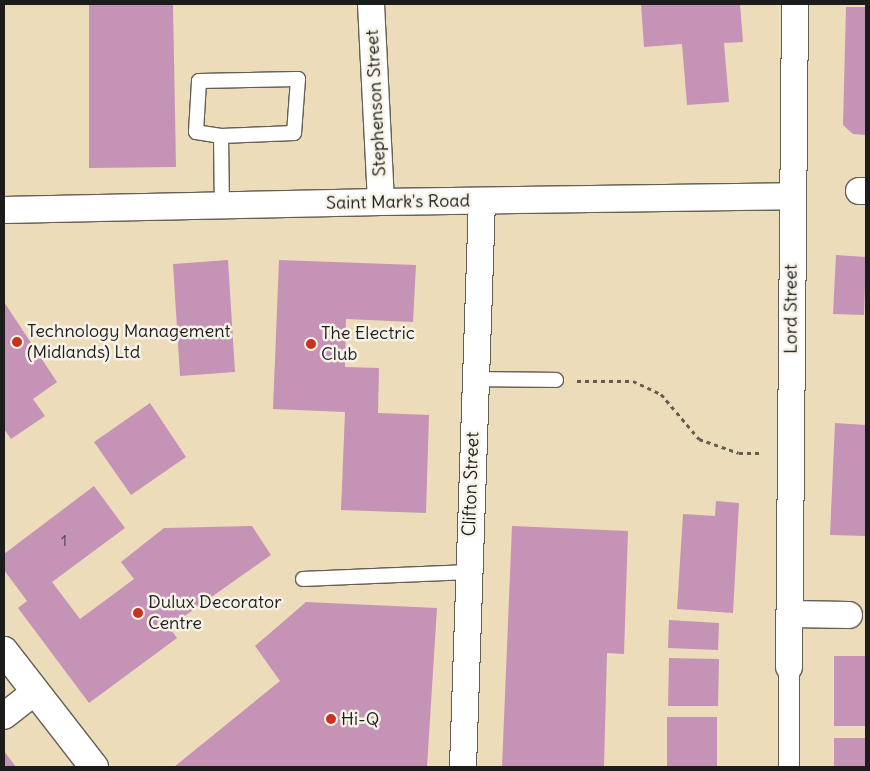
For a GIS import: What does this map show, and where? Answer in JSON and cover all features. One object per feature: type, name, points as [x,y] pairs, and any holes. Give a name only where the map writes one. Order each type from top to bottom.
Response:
[{"type":"highway","points":[[4,651],[94,767]]},
{"type":"street","name":"Stephenson Street","points":[[371,4],[381,202]]},
{"type":"street","name":"Lord Street","points":[[789,667],[791,614],[792,196],[795,4]]},
{"type":"street","name":"Saint Mark's Road","points":[[4,210],[792,196]]},
{"type":"street","name":"Clifton Street","points":[[463,767],[474,379],[482,201]]},
{"type":"street","points":[[791,614],[849,615]]},
{"type":"street","points":[[789,667],[789,767]]},
{"type":"street","points":[[4,716],[35,692]]},
{"type":"lane","points":[[298,79],[294,133],[221,136],[196,132],[199,81],[298,79]]},
{"type":"lane","points":[[221,136],[222,205]]},
{"type":"lane","points":[[474,379],[556,380]]},
{"type":"lane","points":[[303,579],[469,572]]},
{"type":"path","points":[[556,380],[633,381],[661,394],[699,439],[739,453],[791,453]]},
{"type":"building","points":[[89,4],[173,4],[176,167],[89,168]]},
{"type":"building","points":[[641,4],[740,4],[743,42],[724,43],[729,102],[687,105],[682,44],[644,47]]},
{"type":"building","points":[[846,7],[866,7],[866,135],[853,134],[843,125]]},
{"type":"building","points":[[836,255],[866,257],[864,315],[833,314]]},
{"type":"building","points":[[228,260],[235,372],[180,376],[173,264]]},
{"type":"building","name":"The Electric Club","points":[[279,260],[416,265],[413,322],[346,319],[345,367],[379,368],[378,413],[429,415],[426,513],[341,510],[345,412],[273,409]]},
{"type":"building","name":"Technology Management (Midlands) Ltd","points":[[4,302],[57,382],[33,399],[45,416],[11,439],[4,429]]},
{"type":"building","points":[[150,403],[186,457],[131,495],[94,442]]},
{"type":"building","points":[[835,423],[866,425],[866,536],[830,535]]},
{"type":"building","name":"Dulux Decorator Centre","points":[[94,486],[125,528],[52,582],[80,619],[134,579],[121,562],[164,528],[252,526],[271,555],[169,627],[177,638],[89,703],[18,608],[27,601],[4,570],[4,554]]},
{"type":"building","points":[[716,501],[739,503],[733,613],[677,609],[683,514],[715,516]]},
{"type":"building","points":[[512,526],[628,531],[624,654],[607,653],[604,767],[502,767]]},
{"type":"building","name":"Hi-Q","points":[[306,602],[437,608],[427,767],[174,767],[280,681],[255,646]]},
{"type":"building","points":[[669,620],[719,623],[718,650],[668,648]]},
{"type":"building","points":[[834,656],[866,656],[866,726],[834,726]]},
{"type":"building","points":[[669,658],[719,659],[718,706],[668,706]]},
{"type":"building","points":[[667,717],[717,717],[717,767],[667,767]]},
{"type":"building","points":[[834,738],[866,738],[866,767],[834,767]]},
{"type":"building","points":[[4,751],[16,767],[4,767]]},
{"type":"place","name":"Technology Management (Midlands) Ltd","points":[[17,342]]},
{"type":"place","name":"The Electric Club","points":[[311,344]]},
{"type":"place","name":"Dulux Decorator Centre","points":[[138,613]]},
{"type":"place","name":"Hi-Q","points":[[331,719]]}]
